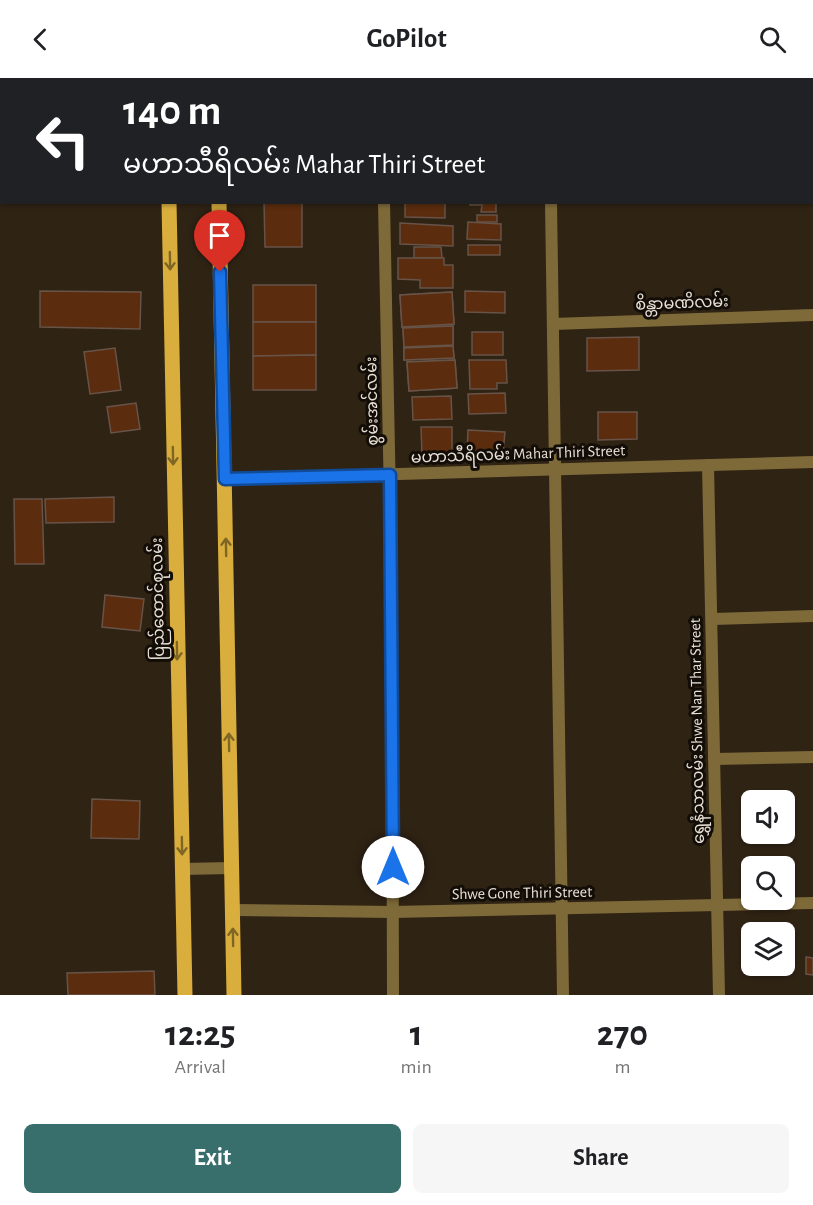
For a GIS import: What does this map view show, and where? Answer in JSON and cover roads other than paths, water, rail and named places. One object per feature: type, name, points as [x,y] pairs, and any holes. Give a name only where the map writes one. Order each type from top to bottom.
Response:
[{"type":"main road","name":"ပြည်ထောင်စုလမ်း","points":[[169,204],[185,995]]},
{"type":"main road","points":[[219,204],[234,995]]},
{"type":"street","name":"စွမ်းအင်လမ်း","points":[[384,204],[390,475],[393,995]]},
{"type":"street","points":[[551,204],[563,995]]},
{"type":"street","name":"စိန္တာမဏိလမ်း","points":[[553,324],[813,315]]},
{"type":"street","name":"မဟာသီရိလမ်း Mahar Thiri Street","points":[[225,479],[813,462]]},
{"type":"street","name":"ရွှေနံသာလမ်း Shwe Nan Thar Street","points":[[708,465],[719,995]]},
{"type":"street","points":[[712,619],[813,616]]},
{"type":"street","points":[[714,759],[813,757]]},
{"type":"street","points":[[182,869],[232,868]]},
{"type":"street","name":"Shwe Gone Thiri Street","points":[[232,910],[393,912],[813,903]]}]
